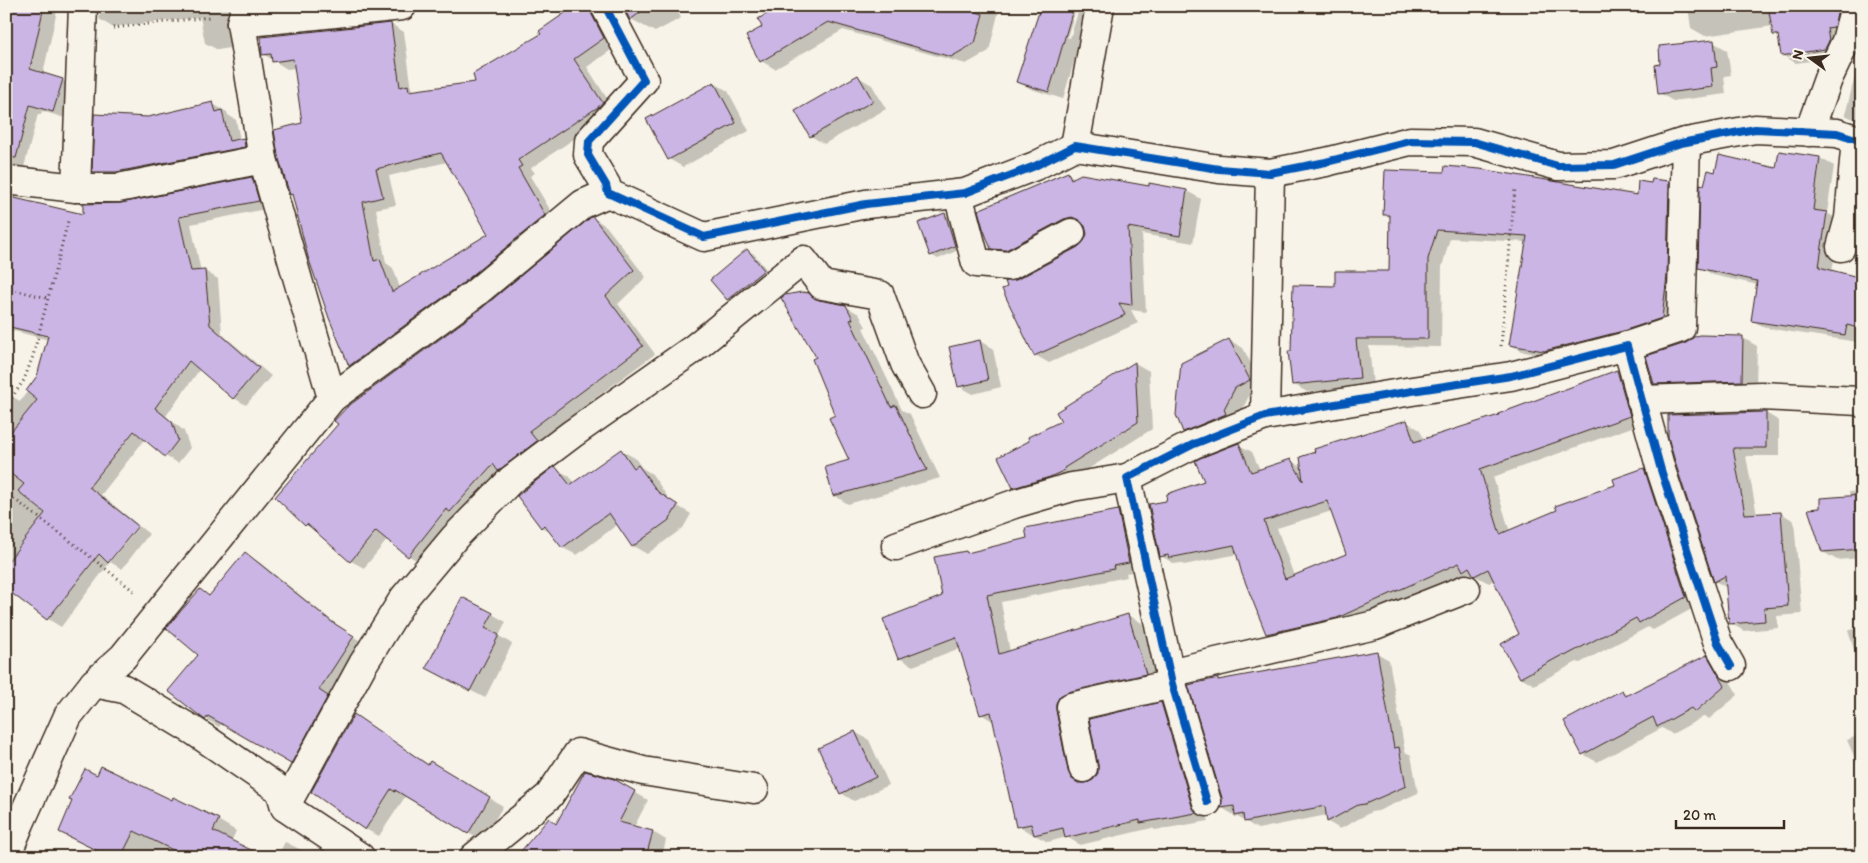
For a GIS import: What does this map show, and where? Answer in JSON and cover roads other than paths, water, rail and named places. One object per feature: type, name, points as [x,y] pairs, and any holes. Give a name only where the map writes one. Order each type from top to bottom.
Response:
[{"type":"street","points":[[332,398],[263,160],[243,15],[402,6]]},
{"type":"street","points":[[606,6],[644,80],[589,141],[588,155],[606,185],[608,193]]},
{"type":"street","points":[[1076,146],[1100,6]]},
{"type":"street","points":[[1809,132],[1828,79],[1846,41],[1855,6]]},
{"type":"street","points":[[76,188],[83,19]]},
{"type":"street","points":[[6,857],[68,716],[94,684],[123,657],[332,398],[473,295],[583,204],[608,193],[704,237],[866,204],[965,193],[1035,166],[1076,146],[1219,169],[1270,173],[1326,162],[1410,140],[1474,142],[1558,166],[1614,165],[1686,142],[1755,129],[1837,133],[1859,140],[1849,218],[1841,247]]},
{"type":"street","points":[[896,546],[1018,503],[1072,487],[1127,478],[1194,444],[1265,416],[1511,376],[1627,346],[1682,328],[1686,142]]},
{"type":"street","points":[[6,180],[76,188],[118,188],[263,160]]},
{"type":"street","points":[[1265,416],[1270,173]]},
{"type":"street","points":[[958,194],[976,263],[1009,266],[1071,233]]},
{"type":"street","points":[[285,807],[363,664],[404,598],[455,537],[511,480],[572,434],[692,350],[803,260],[822,285],[880,295],[905,364],[922,394]]},
{"type":"street","points":[[1627,346],[1661,470],[1718,643],[1731,666]]},
{"type":"street","points":[[1641,400],[1761,396],[1859,401],[1862,403]]},
{"type":"street","points":[[1127,478],[1171,678],[1207,802]]},
{"type":"street","points":[[1083,768],[1071,707],[1171,678],[1375,625],[1466,589]]},
{"type":"street","points":[[94,684],[124,689],[194,731],[280,790],[285,807],[360,857]]},
{"type":"street","points":[[474,857],[550,796],[578,753],[643,771],[754,790]]}]
